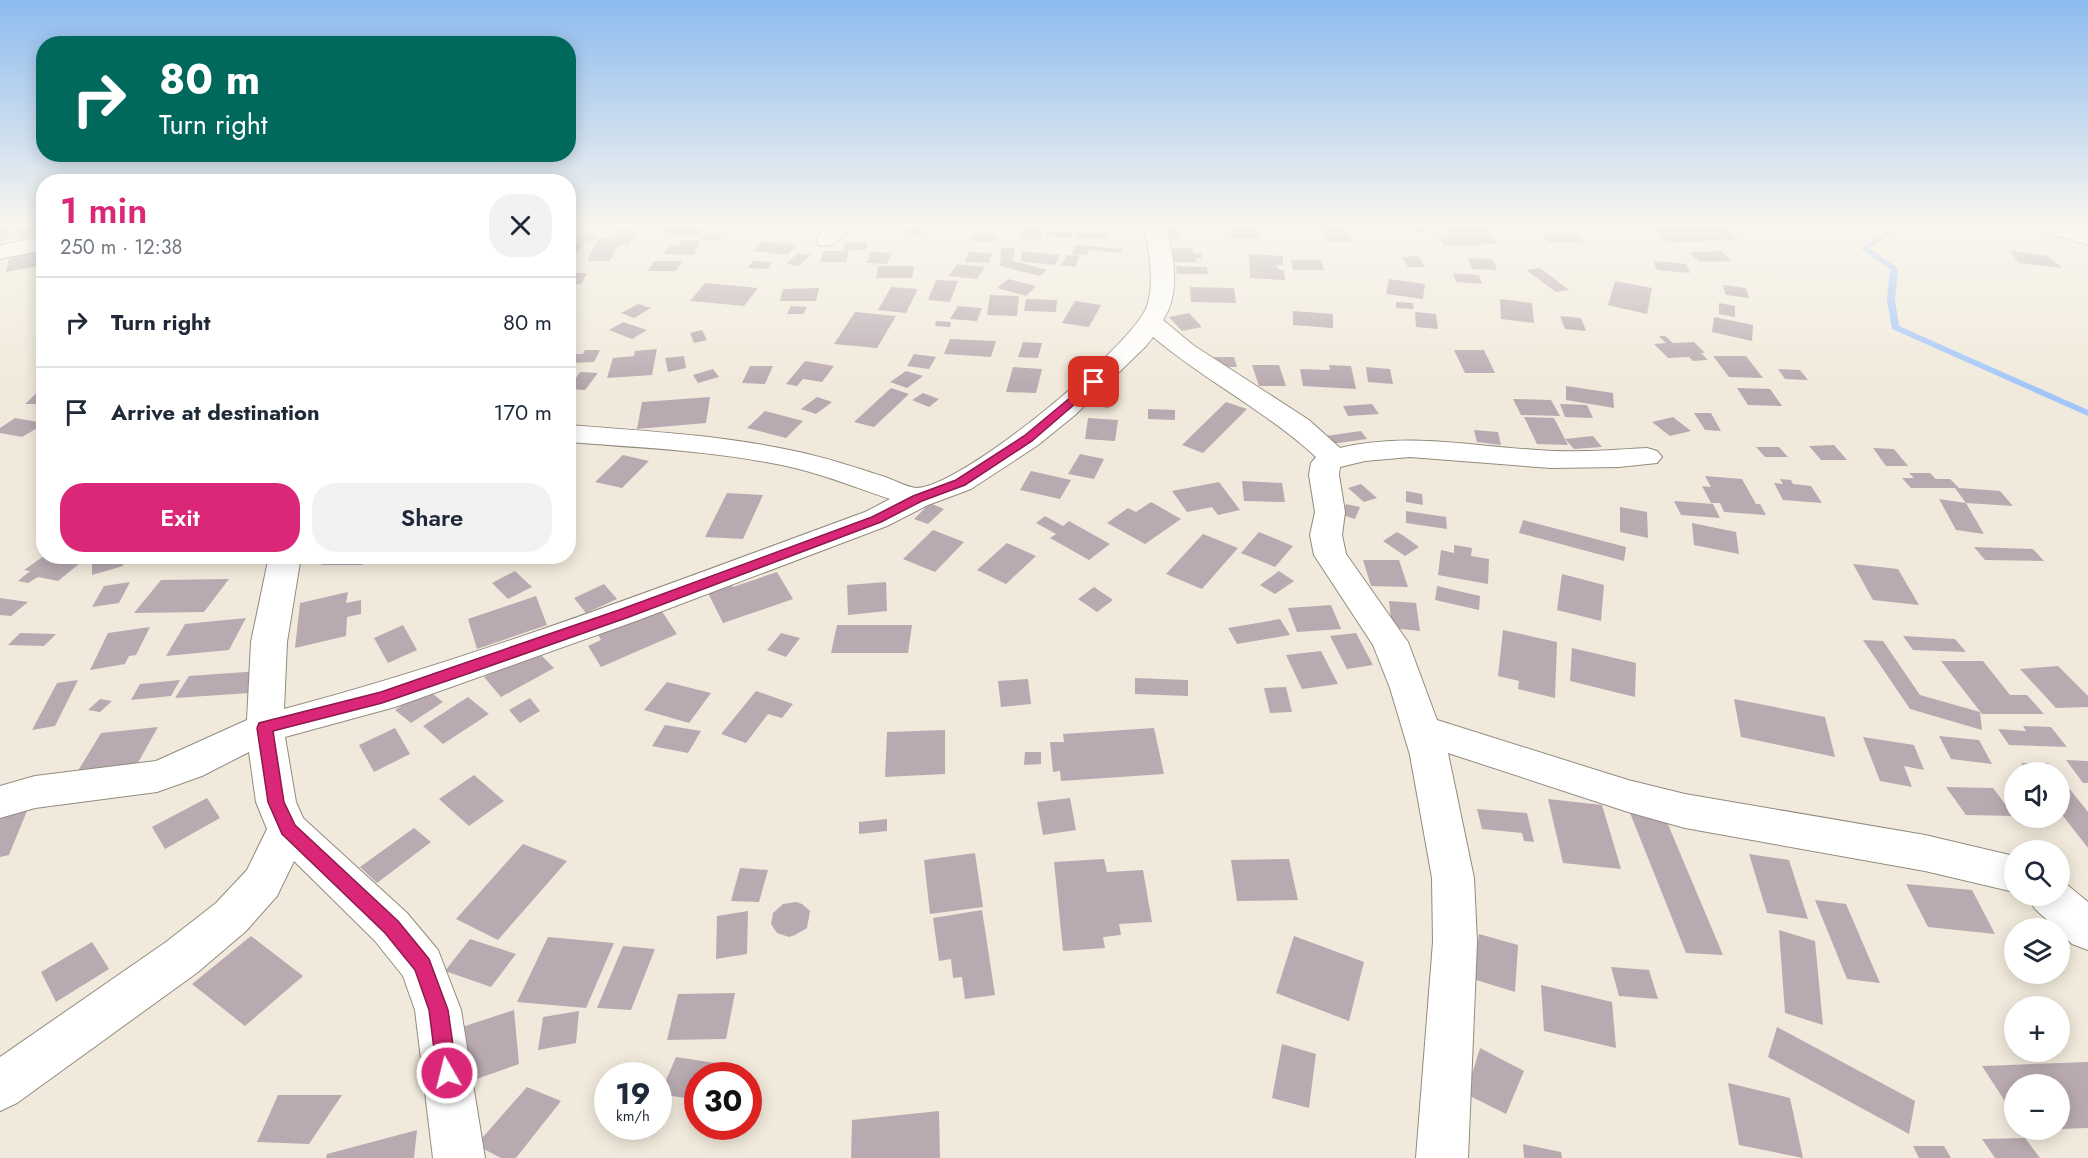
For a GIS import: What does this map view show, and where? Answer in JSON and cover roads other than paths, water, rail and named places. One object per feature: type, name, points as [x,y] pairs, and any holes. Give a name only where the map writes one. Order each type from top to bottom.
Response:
[{"type":"street","points":[[0,802],[35,792],[157,776],[188,765],[265,728],[382,697],[485,662],[876,519],[917,498],[960,483],[1028,439],[1065,409],[1137,341],[1159,308],[1162,295],[1161,279]]},
{"type":"street","points":[[1149,321],[1184,350],[1299,426],[1334,458]]},
{"type":"street","points":[[576,434],[701,444],[783,457],[822,467],[917,498]]},
{"type":"street","points":[[1442,1158],[1455,942],[1453,878],[1429,755],[1390,642],[1330,555],[1326,535],[1330,512],[1324,476],[1326,463],[1334,458],[1401,448],[1435,447],[1537,459],[1578,461],[1647,457]]},
{"type":"street","points":[[284,564],[269,642],[265,728],[276,802],[288,829],[392,927],[422,965],[438,1010],[459,1158]]},
{"type":"street","points":[[1421,730],[1628,796],[1685,811],[1925,853],[2004,871]]},
{"type":"street","points":[[0,1086],[172,964],[231,917],[262,883],[288,829]]},
{"type":"street","points":[[2061,906],[2088,930]]},
{"type":"waterway","points":[[1893,279],[1891,300],[1895,327],[2088,413]]}]
